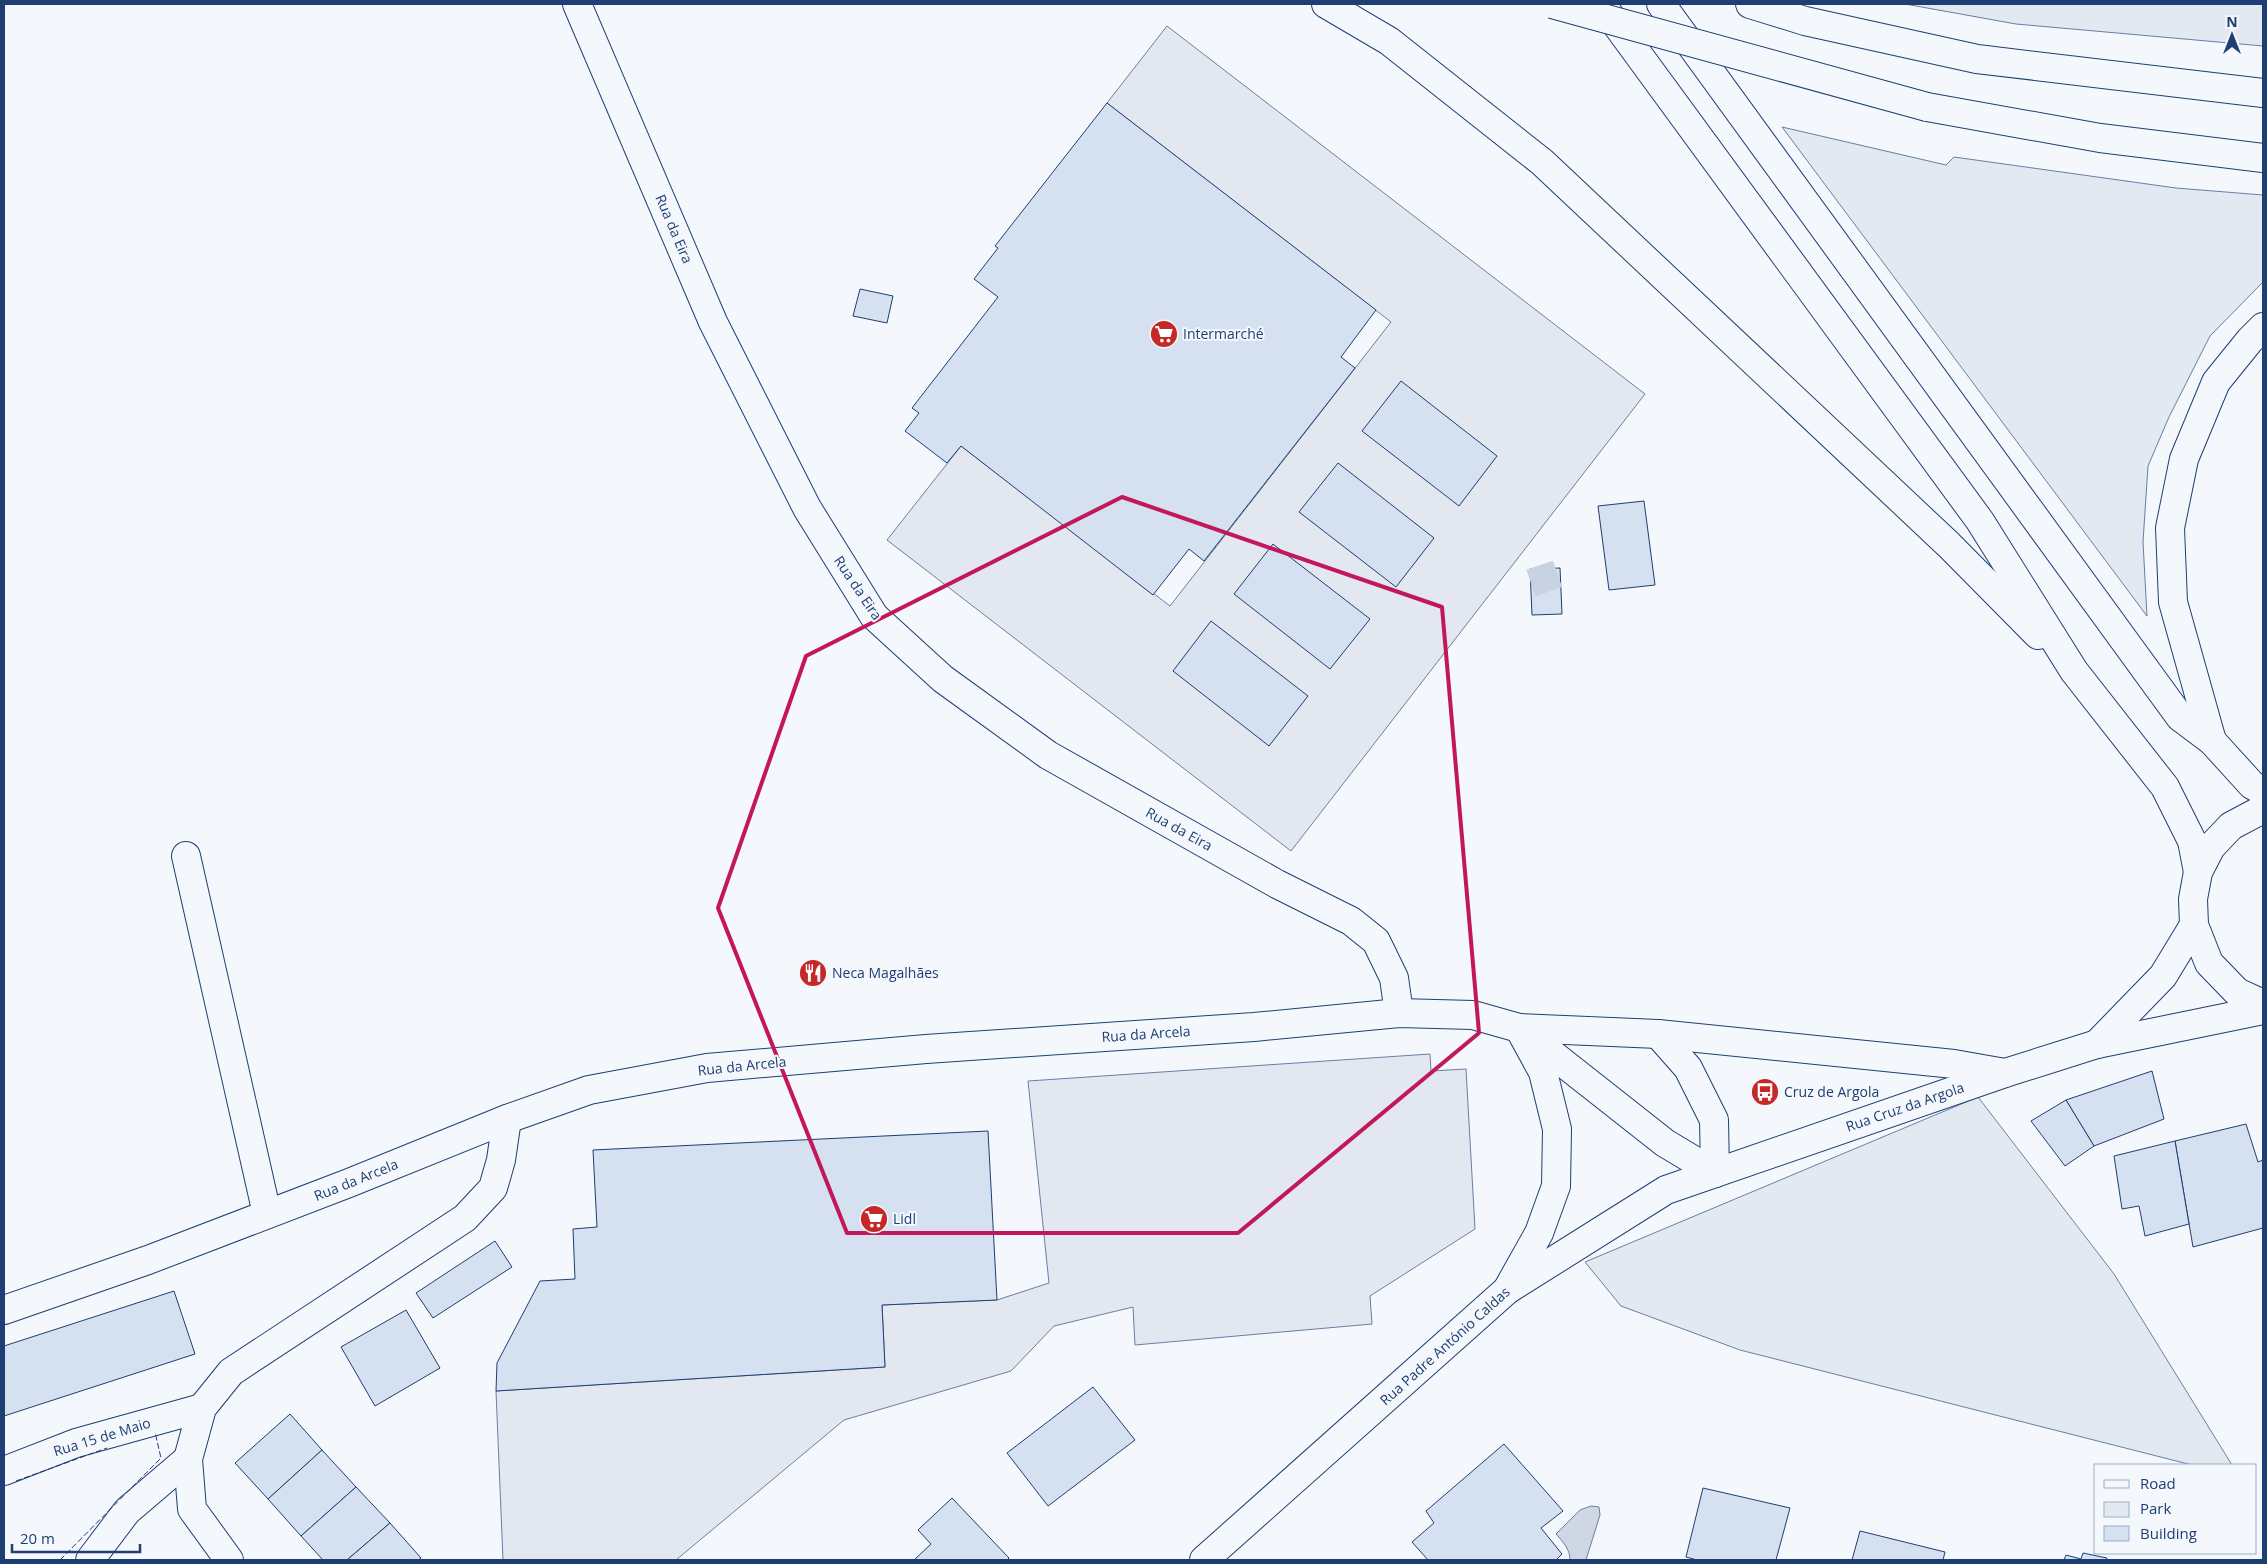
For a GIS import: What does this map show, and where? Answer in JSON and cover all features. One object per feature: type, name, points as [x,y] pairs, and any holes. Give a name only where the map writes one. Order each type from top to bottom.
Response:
[{"type":"main road","name":"Rua da Eira","points":[[577,4],[713,322],[807,508],[874,616],[942,679],[1048,755],[1277,884],[1351,921],[1376,941],[1394,978],[1399,1014]]},
{"type":"main road","points":[[1326,4],[1389,41],[1542,162],[1949,544],[2074,672],[2165,787],[2192,841],[2198,872]]},
{"type":"main road","points":[[1552,4],[1927,107],[2100,138],[2263,158]]},
{"type":"main road","points":[[1601,4],[1980,521],[2074,672]]},
{"type":"main road","points":[[1661,4],[2180,717],[2212,741],[2252,785],[2263,791]]},
{"type":"main road","points":[[1750,4],[1805,21],[1977,59],[2263,93]]},
{"type":"main road","points":[[2212,741],[2173,602],[2170,528],[2184,459],[2216,382],[2263,327]]},
{"type":"main road","points":[[2263,809],[2231,826],[2211,847],[2198,872],[2193,898],[2194,925],[2209,963],[2238,992],[2263,1004]]},
{"type":"main road","points":[[186,856],[267,1214]]},
{"type":"main road","points":[[2097,1044],[2163,976],[2194,925]]},
{"type":"main road","name":"Rua Cruz da Argola","points":[[1715,1173],[2005,1073],[2097,1044],[2263,1010]]},
{"type":"main road","name":"Rua da Arcela","points":[[4,1310],[148,1260],[507,1118],[589,1090],[707,1068],[935,1049],[1254,1027],[1399,1014],[1473,1015],[1519,1028]]},
{"type":"main road","points":[[1519,1028],[1658,1034],[1954,1064],[2005,1073]]},
{"type":"main road","points":[[1519,1028],[1665,1143],[1715,1173]]},
{"type":"main road","points":[[1507,1290],[1539,1234],[1556,1186],[1557,1129],[1543,1072],[1519,1028]]},
{"type":"main road","points":[[1658,1034],[1688,1068],[1714,1120],[1715,1173]]},
{"type":"main road","points":[[229,1560],[192,1508],[188,1459],[202,1408],[231,1372],[464,1218],[493,1188],[501,1160],[507,1118]]},
{"type":"main road","name":"Rua Padre António Caldas","points":[[1204,1560],[1507,1290],[1666,1190],[1715,1173]]},
{"type":"main road","name":"Rua 15 de Maio","points":[[4,1471],[76,1443],[202,1408]]},
{"type":"main road","points":[[90,1560],[127,1511],[188,1459]]},
{"type":"highlighted area","points":[[1122,497],[1442,607],[1479,1033],[1238,1233],[847,1233],[718,908],[806,656]]},
{"type":"green space","points":[[1905,4],[2263,4],[2263,46],[2016,24]]},
{"type":"green space","points":[[1782,127],[1946,165],[1954,157],[2176,188],[2263,195],[2263,282],[2210,336],[2169,417],[2148,466],[2143,542],[2147,616]]},
{"type":"green space","points":[[1978,1097],[2114,1274],[2231,1464],[2188,1464],[1740,1350],[1621,1306],[1585,1262]]},
{"type":"shaded area","points":[[1167,26],[1645,394],[1291,851],[887,540],[961,446],[1170,606],[1391,322],[1107,103]]},
{"type":"shaded area","points":[[1430,1054],[1431,1071],[1466,1069],[1475,1229],[1370,1296],[1372,1324],[1135,1345],[1133,1307],[1054,1326],[1011,1371],[844,1420],[676,1560],[503,1560],[496,1391],[885,1367],[882,1305],[997,1300],[1049,1283],[1028,1081]]},
{"type":"shaded area","points":[[1591,1506],[1599,1507],[1600,1515],[1586,1560],[1570,1560],[1564,1543],[1556,1534],[1580,1510]]},
{"type":"building","name":"Intermarché","points":[[1107,103],[1376,310],[1341,357],[1355,368],[1204,561],[1189,549],[1153,595],[961,446],[947,463],[905,431],[919,413],[912,408],[998,297],[974,279],[998,248],[995,246]]},
{"type":"building","points":[[860,289],[893,296],[887,323],[853,316]]},
{"type":"building","points":[[1401,381],[1497,456],[1459,506],[1362,431]]},
{"type":"building","points":[[1338,463],[1434,538],[1396,587],[1299,512]]},
{"type":"building","points":[[1644,501],[1655,585],[1609,590],[1598,506]]},
{"type":"building","points":[[1273,544],[1370,619],[1330,669],[1234,594]]},
{"type":"building","points":[[1560,568],[1562,614],[1532,615],[1530,569]]},
{"type":"building","points":[[1211,621],[1308,696],[1269,746],[1173,671]]},
{"type":"building","points":[[2152,1071],[2164,1119],[2094,1146],[2066,1100]]},
{"type":"building","points":[[2066,1100],[2094,1146],[2065,1166],[2031,1121]]},
{"type":"building","points":[[2246,1124],[2258,1162],[2263,1160],[2263,1228],[2193,1247],[2175,1141]]},
{"type":"building","points":[[988,1131],[997,1300],[882,1305],[885,1367],[496,1391],[497,1363],[540,1281],[575,1279],[573,1229],[597,1227],[593,1150]]},
{"type":"building","points":[[2175,1141],[2189,1224],[2145,1236],[2139,1206],[2122,1209],[2114,1156]]},
{"type":"building","points":[[495,1241],[512,1267],[433,1318],[416,1293]]},
{"type":"building","points":[[174,1291],[195,1354],[4,1416],[4,1346]]},
{"type":"building","points":[[406,1310],[440,1368],[375,1406],[341,1347]]},
{"type":"building","points":[[1093,1387],[1135,1440],[1048,1506],[1007,1453]]},
{"type":"building","points":[[290,1414],[322,1450],[268,1499],[235,1463]]},
{"type":"building","points":[[1504,1444],[1563,1511],[1541,1528],[1562,1554],[1556,1560],[1428,1560],[1412,1542],[1434,1523],[1426,1511]]},
{"type":"building","points":[[322,1450],[356,1487],[301,1536],[268,1499]]},
{"type":"building","points":[[356,1487],[390,1523],[347,1560],[323,1560],[301,1536]]},
{"type":"building","points":[[1703,1488],[1790,1508],[1776,1560],[1697,1560],[1686,1557]]},
{"type":"building","points":[[952,1498],[1009,1558],[1007,1560],[914,1560],[931,1544],[918,1530]]},
{"type":"building","points":[[390,1523],[421,1558],[418,1560],[347,1560]]},
{"type":"building","points":[[1860,1531],[1945,1552],[1943,1560],[1852,1560]]},
{"type":"building","points":[[2083,1553],[2107,1558],[2106,1560],[2064,1560],[2066,1555],[2081,1559]]},
{"type":"tunnel","points":[[1531,583],[1560,573]]},
{"type":"fence","points":[[60,1560],[161,1458],[155,1432]]},
{"type":"fence","points":[[16,1481],[107,1448]]},
{"type":"place","name":"Intermarché","points":[[1164,334]]},
{"type":"place","name":"Neca Magalhães","points":[[813,973]]},
{"type":"place","name":"Cruz de Argola","points":[[1765,1092]]},
{"type":"place","name":"Lidl","points":[[874,1219]]}]
